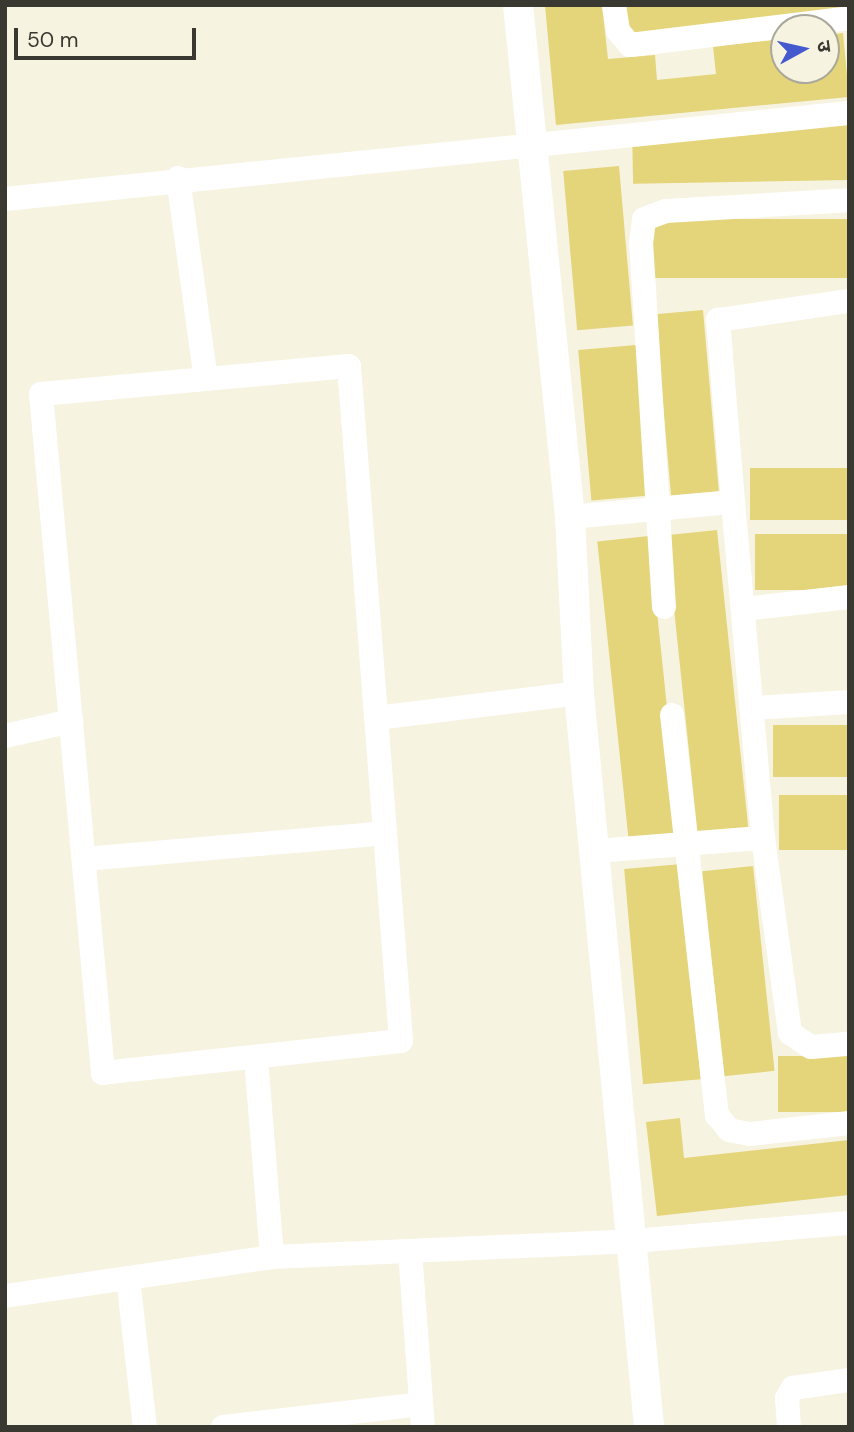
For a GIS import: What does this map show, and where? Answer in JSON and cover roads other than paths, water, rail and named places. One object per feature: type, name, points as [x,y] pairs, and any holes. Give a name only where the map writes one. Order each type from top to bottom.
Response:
[{"type":"street","points":[[518,5],[530,146],[570,517],[579,693],[634,1241],[649,1427]]},
{"type":"street","points":[[614,5],[618,32],[630,45],[849,18]]},
{"type":"street","points":[[5,199],[177,178],[530,146],[849,113]]},
{"type":"street","points":[[177,178],[206,379]]},
{"type":"street","points":[[664,607],[640,244],[643,219],[666,211],[849,200]]},
{"type":"street","points":[[849,301],[718,320],[754,708],[763,838],[790,1033],[811,1047],[849,1044]]},
{"type":"street","points":[[349,366],[401,1041],[103,1073],[41,394],[206,379],[349,366]]},
{"type":"street","points":[[570,517],[733,502]]},
{"type":"street","points":[[744,608],[849,597]]},
{"type":"street","points":[[376,718],[579,693]]},
{"type":"street","points":[[754,708],[849,702]]},
{"type":"street","points":[[672,715],[723,1125],[750,1134],[849,1123]]},
{"type":"street","points":[[5,736],[71,721]]},
{"type":"street","points":[[84,859],[385,832]]},
{"type":"street","points":[[596,851],[763,838]]},
{"type":"street","points":[[256,1058],[272,1257]]},
{"type":"street","points":[[5,1296],[272,1257],[634,1241],[849,1223]]},
{"type":"street","points":[[223,1427],[422,1415],[410,1251]]},
{"type":"street","points":[[128,1278],[145,1427]]},
{"type":"street","points":[[789,1427],[787,1398],[793,1388],[849,1380]]}]
